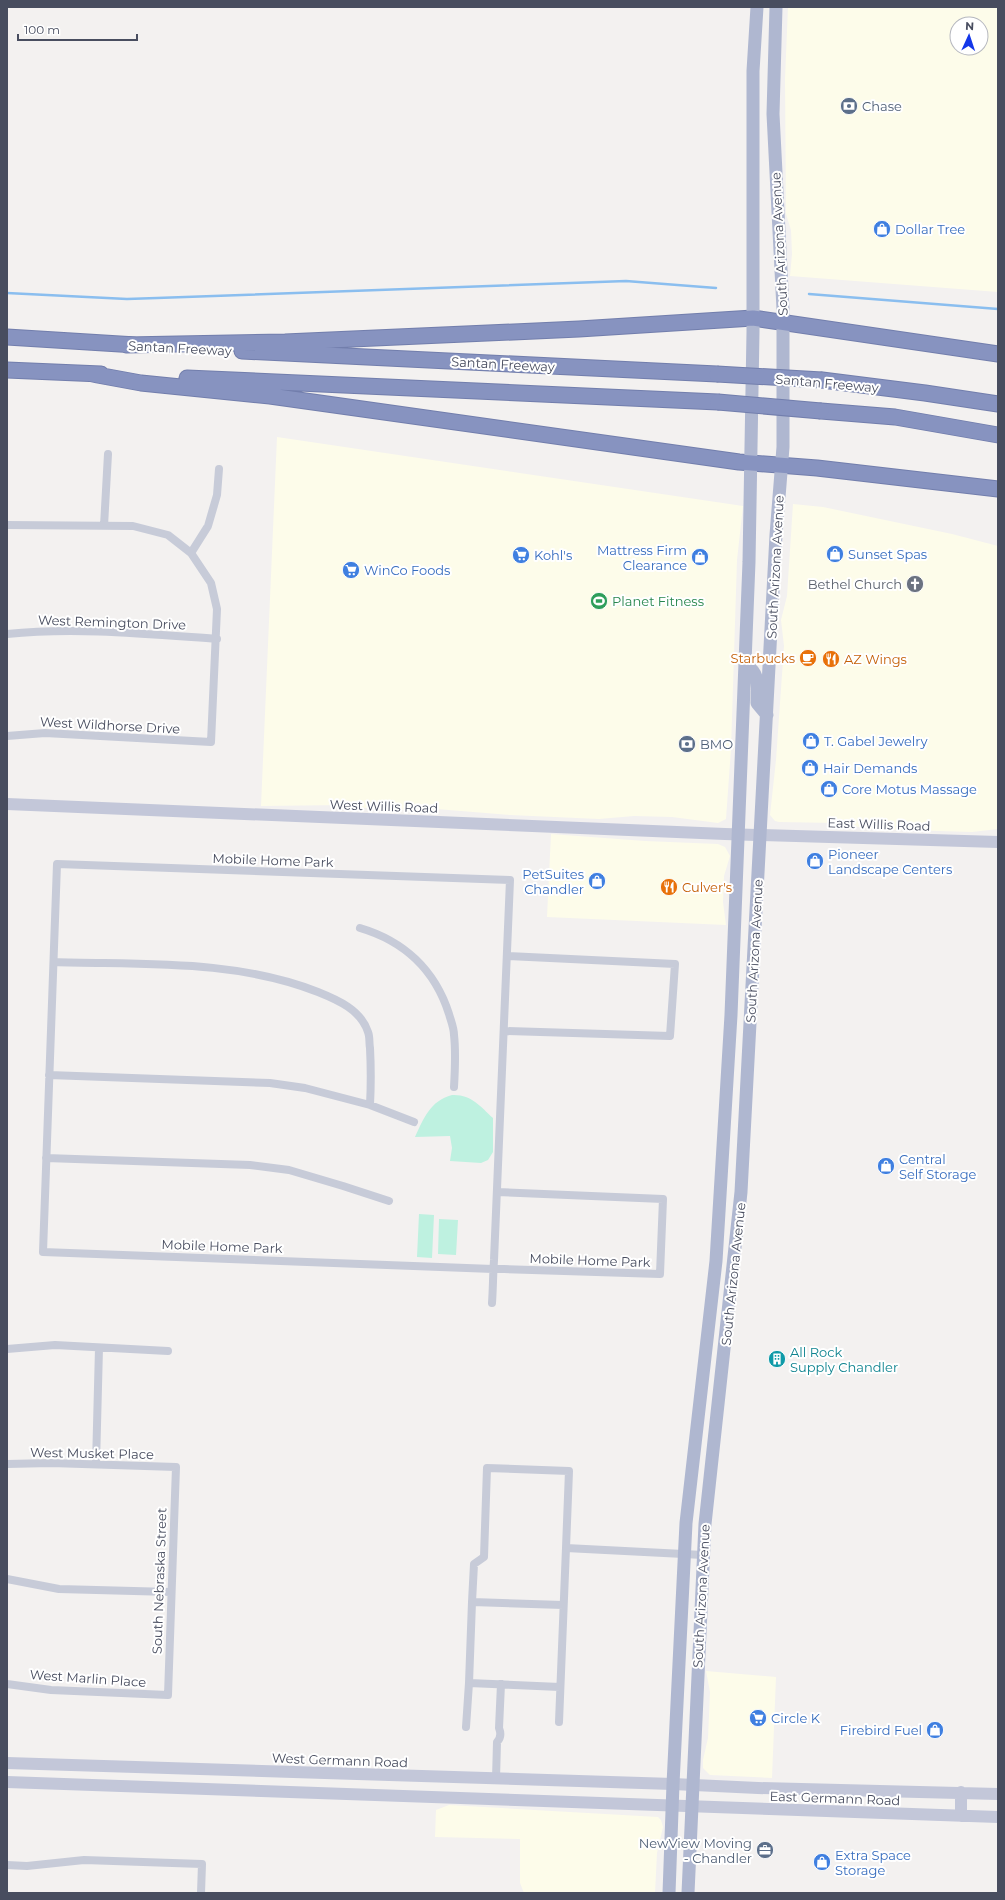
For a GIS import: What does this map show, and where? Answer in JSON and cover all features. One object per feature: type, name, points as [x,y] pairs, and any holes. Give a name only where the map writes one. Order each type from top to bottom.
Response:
[{"type":"highway","points":[[126,345],[285,342],[579,329],[753,318],[998,354]]},
{"type":"highway","name":"Santan Freeway","points":[[7,337],[126,345],[822,380],[998,404]]},
{"type":"highway","points":[[7,370],[718,402],[895,418],[998,435]]},
{"type":"highway","points":[[92,374],[141,383],[270,396],[751,463],[998,489]]},
{"type":"main road","name":"South Arizona Avenue","points":[[669,1893],[684,1554],[716,1254],[726,1120],[746,665],[753,318],[752,141],[754,51],[757,7]]},
{"type":"main road","name":"South Arizona Avenue","points":[[688,1893],[703,1555],[708,1485],[741,1192],[783,447],[783,322],[773,114],[776,7]]},
{"type":"main road","points":[[746,665],[752,668],[757,676],[757,703],[767,715]]},
{"type":"main road","name":"West Willis Road","points":[[7,804],[760,835]]},
{"type":"main road","name":"East Willis Road","points":[[760,835],[998,842]]},
{"type":"main road","name":"West Germann Road","points":[[7,1763],[673,1784]]},
{"type":"main road","points":[[444,1797],[445,1777]]},
{"type":"main road","points":[[7,1782],[672,1806]]},
{"type":"main road","name":"East Germann Road","points":[[673,1784],[998,1794]]},
{"type":"main road","points":[[961,1792],[961,1816]]},
{"type":"main road","name":"East Germann Road","points":[[672,1806],[998,1817]]},
{"type":"street","points":[[104,526],[108,454]]},
{"type":"street","points":[[192,553],[208,526],[217,495],[219,469]]},
{"type":"street","points":[[7,525],[133,526],[168,536],[192,553],[211,582],[217,609],[217,639]]},
{"type":"street","name":"West Remington Drive","points":[[7,634],[41,631],[117,633],[217,639]]},
{"type":"street","name":"West Wildhorse Drive","points":[[7,736],[46,733],[211,742],[217,639]]},
{"type":"street","name":"Mobile Home Park","points":[[492,1303],[494,1268],[497,1192],[504,1031],[510,880],[57,864],[43,1252],[494,1268],[660,1274],[663,1198],[497,1192]]},
{"type":"street","points":[[360,928],[379,934],[399,946],[420,962],[434,980],[445,1003],[454,1034],[454,1087]]},
{"type":"street","points":[[504,1031],[670,1036],[675,964],[507,956]]},
{"type":"street","points":[[54,962],[195,966],[236,970],[293,982],[331,998],[353,1010],[369,1033],[371,1071],[370,1105]]},
{"type":"street","points":[[49,1075],[270,1083],[305,1088],[370,1105],[414,1122]]},
{"type":"street","points":[[46,1158],[250,1165],[289,1170],[390,1201]]},
{"type":"street","points":[[7,1349],[55,1345],[168,1351]]},
{"type":"street","points":[[96,1464],[99,1348]]},
{"type":"street","name":"West Musket Place","points":[[7,1464],[96,1464],[176,1467]]},
{"type":"street","name":"South Nebraska Street","points":[[168,1695],[170,1592],[176,1467]]},
{"type":"street","points":[[466,1727],[474,1564],[484,1557],[487,1468],[569,1471],[559,1722]]},
{"type":"street","points":[[566,1548],[703,1555]]},
{"type":"street","points":[[7,1579],[59,1589],[170,1592]]},
{"type":"street","points":[[472,1602],[563,1605]]},
{"type":"street","points":[[468,1683],[560,1687]]},
{"type":"street","name":"West Marlin Place","points":[[7,1684],[51,1690],[168,1695]]},
{"type":"street","points":[[496,1778],[498,1742],[500,1739],[501,1684]]},
{"type":"street","points":[[7,1865],[27,1866],[84,1860],[202,1864],[201,1893]]},
{"type":"shaded area","points":[[788,7],[998,7],[998,292],[790,276],[792,254],[791,230],[786,214],[785,79]]},
{"type":"shaded area","points":[[277,437],[743,506],[737,560],[731,749],[726,819],[718,823],[672,817],[634,816],[599,819],[510,815],[424,808],[386,811],[345,805],[261,806]]},
{"type":"shaded area","points":[[793,504],[823,507],[952,534],[998,546],[998,829],[972,832],[871,829],[835,823],[779,822],[775,821],[770,815],[776,760],[784,646],[781,620],[787,596]]},
{"type":"shaded area","points":[[551,834],[645,841],[718,844],[725,847],[730,856],[724,876],[723,902],[726,925],[547,917]]},
{"type":"shaded area","points":[[706,1671],[776,1677],[772,1778],[710,1775],[703,1768],[703,1760],[708,1738],[710,1692]]},
{"type":"shaded area","points":[[449,1805],[658,1817],[661,1820],[663,1827],[657,1853],[655,1893],[524,1893],[520,1883],[520,1839],[435,1837],[436,1810]]},
{"type":"green space","points":[[452,1095],[465,1096],[479,1105],[493,1118],[493,1152],[488,1160],[481,1163],[450,1161],[452,1148],[450,1136],[415,1137],[425,1117],[433,1106],[438,1101]]},
{"type":"green space","points":[[419,1214],[434,1215],[432,1258],[417,1257]]},
{"type":"green space","points":[[439,1219],[458,1220],[456,1255],[438,1254]]},
{"type":"waterway","points":[[7,293],[127,299],[626,281],[716,288]]},
{"type":"waterway","points":[[809,294],[998,309]]},
{"type":"place","name":"Chase","points":[[849,106]]},
{"type":"place","name":"Dollar Tree","points":[[882,229]]},
{"type":"place","name":"Sunset Spas","points":[[835,554]]},
{"type":"place","name":"Kohl's","points":[[521,555]]},
{"type":"place","name":"Mattress Firm Clearance","points":[[700,557]]},
{"type":"place","name":"WinCo Foods","points":[[351,570]]},
{"type":"place","name":"Bethel Church","points":[[915,584]]},
{"type":"place","name":"Planet Fitness","points":[[599,601]]},
{"type":"place","name":"Starbucks","points":[[808,658]]},
{"type":"place","name":"AZ Wings","points":[[831,659]]},
{"type":"place","name":"T. Gabel Jewelry","points":[[811,741]]},
{"type":"place","name":"BMO","points":[[687,744]]},
{"type":"place","name":"Hair Demands","points":[[810,768]]},
{"type":"place","name":"Core Motus Massage","points":[[829,789]]},
{"type":"place","name":"Pioneer Landscape Centers","points":[[815,861]]},
{"type":"place","name":"PetSuites Chandler","points":[[597,881]]},
{"type":"place","name":"Culver's","points":[[669,887]]},
{"type":"place","name":"Central Self Storage","points":[[886,1166]]},
{"type":"place","name":"All Rock Supply Chandler","points":[[777,1359]]},
{"type":"place","name":"Circle K","points":[[758,1718]]},
{"type":"place","name":"Firebird Fuel","points":[[935,1730]]},
{"type":"place","name":"NewView Moving - Chandler","points":[[765,1850]]},
{"type":"place","name":"Extra Space Storage","points":[[822,1862]]}]
